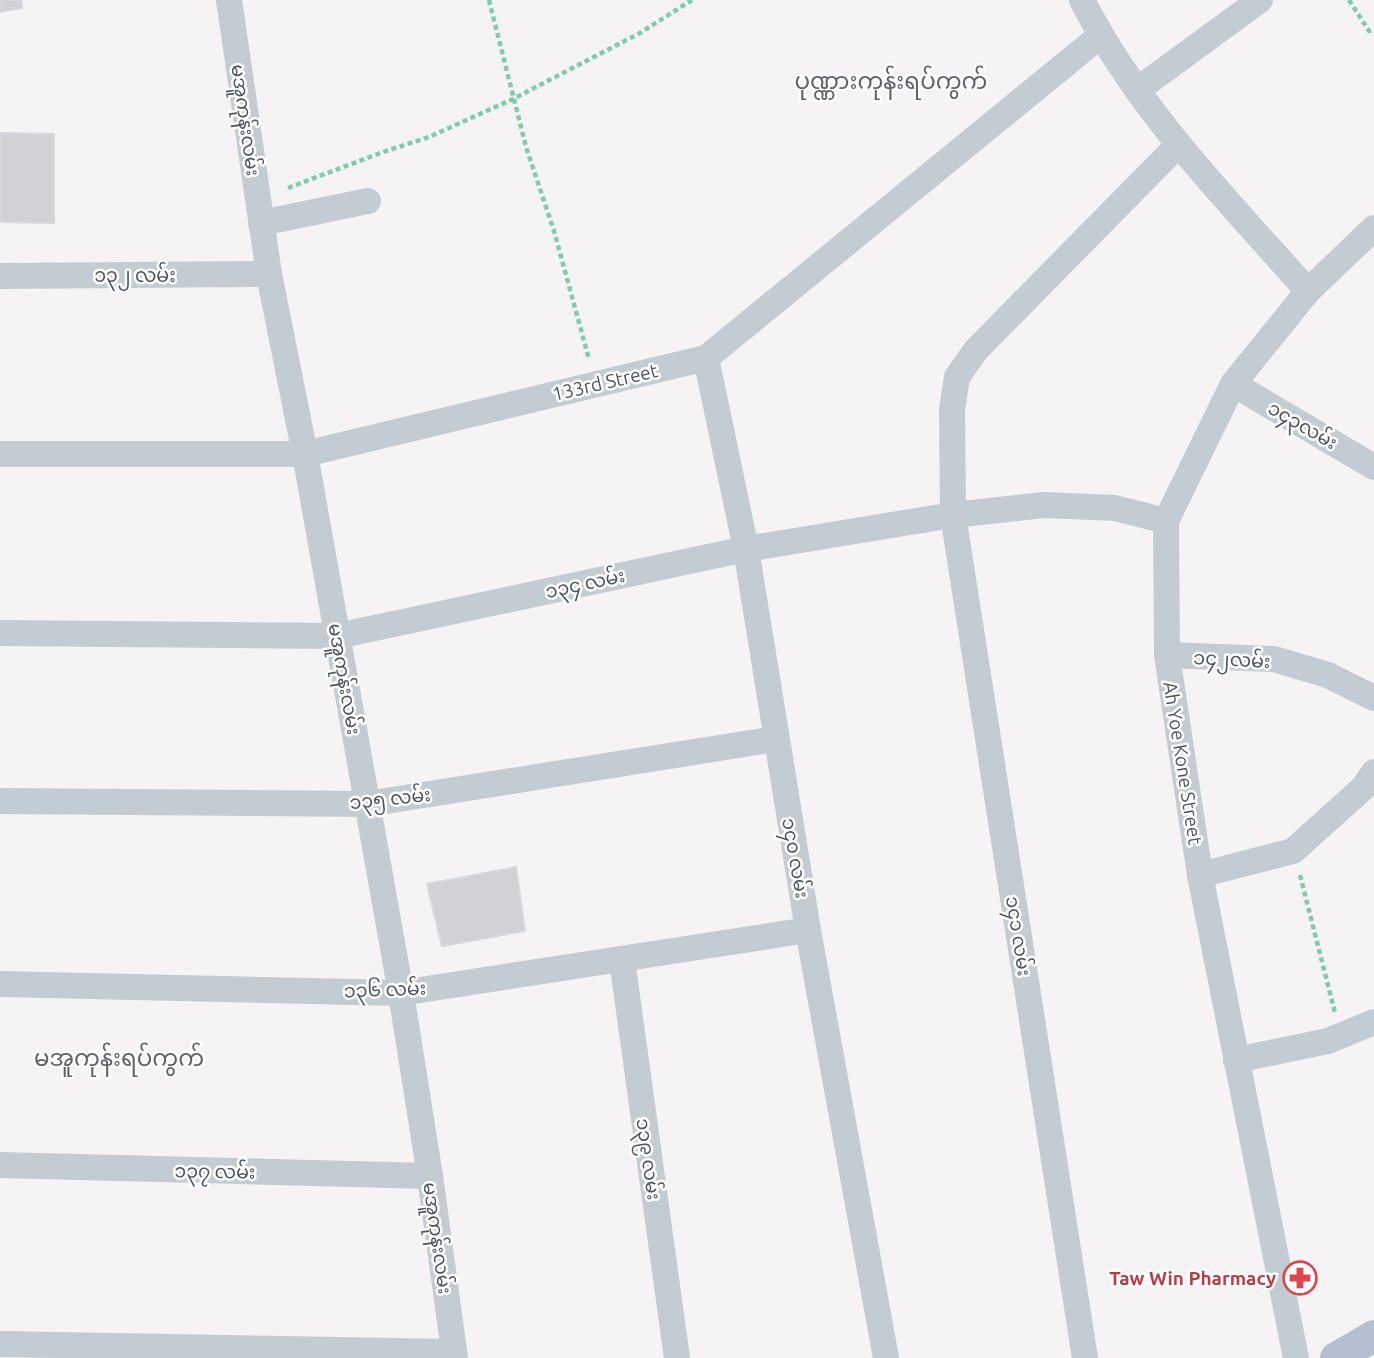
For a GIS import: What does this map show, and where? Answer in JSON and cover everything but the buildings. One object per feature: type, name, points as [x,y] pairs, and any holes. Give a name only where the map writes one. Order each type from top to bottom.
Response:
[{"type":"main road","points":[[1336,1358],[1374,1336]]},
{"type":"street","name":"မအူကုန်းလမ်း","points":[[229,0],[269,274],[305,454],[401,993],[430,1176],[454,1355]]},
{"type":"street","points":[[1082,0],[1100,36],[1178,145],[1308,291]]},
{"type":"street","points":[[1137,90],[1260,0]]},
{"type":"street","name":"133rd Street","points":[[0,454],[305,454],[706,358],[1100,36]]},
{"type":"street","name":"၁၄၁ လမ်း","points":[[1085,1358],[953,515],[952,410],[957,377],[976,350],[1178,145]]},
{"type":"street","points":[[260,211],[368,201]]},
{"type":"street","name":"Ah Yoe Kone Street","points":[[1296,1358],[1200,875],[1167,655],[1166,521],[1233,384],[1308,291],[1374,228]]},
{"type":"street","name":"၁၃၂ လမ်း","points":[[0,276],[269,274]]},
{"type":"street","name":"၁၄၀ လမ်း","points":[[706,358],[746,550],[808,930],[886,1358]]},
{"type":"street","name":"၁၄၃လမ်း","points":[[1233,384],[1374,467]]},
{"type":"street","name":"၁၃၄ လမ်း","points":[[0,633],[337,636],[746,550],[953,515],[1044,505],[1115,508],[1166,521]]},
{"type":"street","name":"၁၄၂လမ်း","points":[[1167,655],[1274,659],[1328,675],[1374,698]]},
{"type":"street","name":"၁၃၅ လမ်း","points":[[0,801],[367,804],[776,739]]},
{"type":"street","points":[[1200,875],[1293,851],[1363,788],[1374,772]]},
{"type":"street","name":"၁၃၆ လမ်း","points":[[0,984],[401,993],[808,930]]},
{"type":"street","name":"၁၃၉ လမ်း","points":[[622,960],[677,1358]]},
{"type":"street","points":[[1236,1060],[1328,1041],[1374,1022]]},
{"type":"street","name":"၁၃၇ လမ်း","points":[[0,1165],[430,1176]]},
{"type":"street","points":[[0,1345],[454,1355]]},
{"type":"path","points":[[489,0],[526,147],[554,231],[596,384]]},
{"type":"path","points":[[260,211],[513,99],[629,39],[692,0]]},
{"type":"path","points":[[1349,0],[1369,31],[1374,30]]},
{"type":"path","points":[[1293,851],[1341,1035]]},
{"type":"place","name":"Taw Win Pharmacy","points":[[1300,1278]]},
{"type":"district","name":"ပုဏ္ဏားကုန်းရပ်ကွက်","points":[[891,80]]},
{"type":"district","name":"မအူကုန်းရပ်ကွက်","points":[[119,1057]]}]
